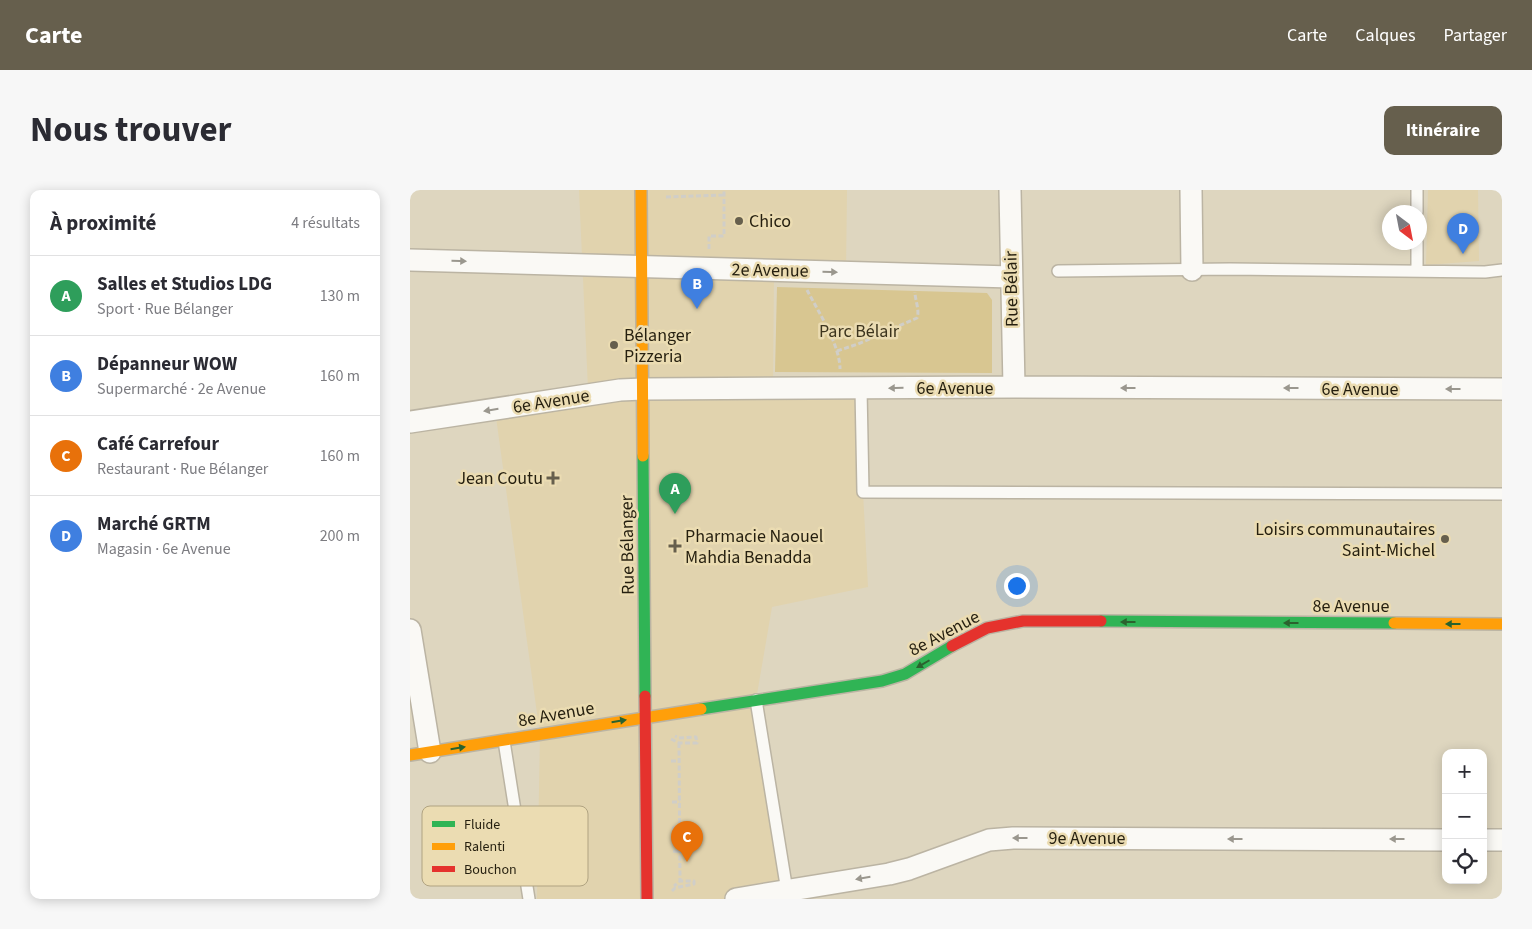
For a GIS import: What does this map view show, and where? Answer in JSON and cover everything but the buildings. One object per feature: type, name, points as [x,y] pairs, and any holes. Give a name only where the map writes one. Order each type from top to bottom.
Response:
[{"type":"street","name":"Rue Bélanger","points":[[641,190],[647,717],[647,899]]},
{"type":"street","name":"Rue Bélair","points":[[1010,190],[1010,277],[1014,387]]},
{"type":"street","points":[[1191,190],[1192,270]]},
{"type":"street","name":"2e Avenue","points":[[410,260],[1010,277]]},
{"type":"street","name":"6e Avenue","points":[[410,422],[620,390],[643,389],[1014,387],[1502,389]]},
{"type":"street","name":"8e Avenue","points":[[420,754],[882,681],[905,674],[979,632],[1004,624],[1022,621],[1502,624]]},
{"type":"street","points":[[410,630],[420,754]]},
{"type":"street","name":"9e Avenue","points":[[736,899],[759,897],[889,874],[909,869],[989,840],[1013,838],[1442,840]]},
{"type":"street","points":[[1487,840],[1502,840]]},
{"type":"lane","points":[[1417,190],[1417,205]]},
{"type":"lane","points":[[1417,250],[1417,270]]},
{"type":"lane","points":[[1058,271],[1417,270],[1485,272],[1502,270]]},
{"type":"lane","points":[[861,389],[863,492],[1502,494]]},
{"type":"lane","points":[[756,700],[787,891]]},
{"type":"lane","points":[[504,740],[514,806]]},
{"type":"lane","points":[[527,886],[529,899]]},
{"type":"path","points":[[708,255],[709,236],[724,236],[724,190]]},
{"type":"path","points":[[666,197],[724,195]]},
{"type":"path","points":[[804,285],[837,351],[840,375]]},
{"type":"path","points":[[837,351],[858,344],[917,318],[919,314],[915,300],[915,289]]},
{"type":"path","points":[[679,743],[697,742],[696,737],[679,738],[672,736],[679,743],[680,761],[680,881]]},
{"type":"path","points":[[671,761],[680,761]]},
{"type":"path","points":[[672,802],[680,802]]},
{"type":"path","points":[[672,828],[680,828]]},
{"type":"path","points":[[672,851],[680,852]]},
{"type":"path","points":[[672,891],[675,888],[694,884],[694,881],[680,881],[674,886]]},
{"type":"shaded area","points":[[579,190],[847,190],[846,272],[774,271],[773,388],[861,389],[863,492],[868,587],[772,607],[756,700],[787,891],[759,899],[537,899],[537,886],[588,886],[588,806],[539,806],[540,735],[495,410],[588,389]]},
{"type":"shaded area","points":[[1428,190],[1478,190],[1479,261],[1426,265]]},
{"type":"green space","name":"Parc Bélair","points":[[777,287],[987,293],[992,300],[992,373],[775,372]]},
{"type":"traffic: fast","points":[[643,456],[645,696]]},
{"type":"traffic: fast","points":[[1101,621],[1394,623]]},
{"type":"traffic: fast","points":[[701,709],[882,681],[905,674],[952,646]]},
{"type":"traffic: slow","points":[[641,190],[643,456]]},
{"type":"traffic: slow","points":[[1394,623],[1502,624]]},
{"type":"traffic: slow","points":[[410,755],[701,709]]},
{"type":"traffic: jam","points":[[952,646],[987,628],[1023,621],[1101,621]]},
{"type":"traffic: jam","points":[[645,696],[647,899]]},
{"type":"place","name":"Chico","points":[[739,221]]},
{"type":"place","name":"Marché GRTM","points":[[1463,254]]},
{"type":"place","name":"Dépanneur WOW","points":[[697,309]]},
{"type":"place","name":"Bélanger Pizzeria","points":[[614,345]]},
{"type":"place","name":"Jean Coutu","points":[[553,478]]},
{"type":"place","name":"Salles et Studios LDG","points":[[675,514]]},
{"type":"place","name":"Loisirs communautaires Saint-Michel","points":[[1445,539]]},
{"type":"place","name":"Pharmacie Naouel Mahdia Benadda","points":[[675,546]]},
{"type":"place","name":"Café Carrefour","points":[[687,862]]}]
